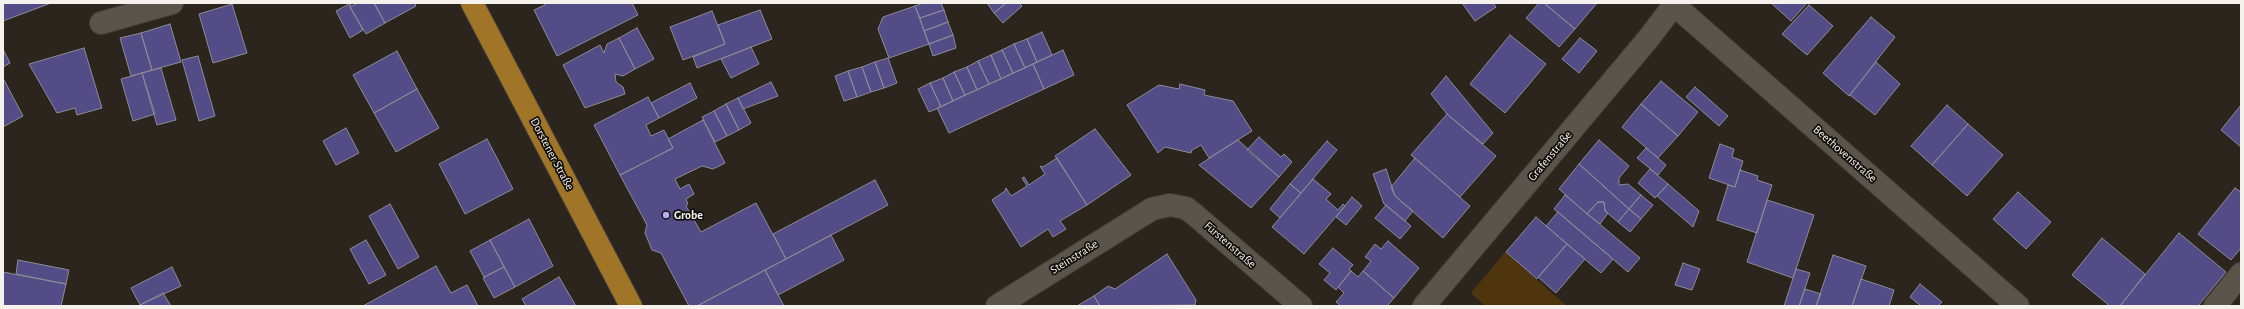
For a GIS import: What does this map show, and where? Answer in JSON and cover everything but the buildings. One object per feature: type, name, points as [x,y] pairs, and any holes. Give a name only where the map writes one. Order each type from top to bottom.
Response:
[{"type":"main road","name":"Dorstener Straße","points":[[472,3],[631,306]]},
{"type":"street","points":[[101,24],[172,3]]},
{"type":"street","name":"Grafenstraße","points":[[1424,306],[1648,39],[1673,4]]},
{"type":"street","name":"Beethovenstraße","points":[[1673,4],[2018,306]]},
{"type":"street","name":"Fürstenstraße","points":[[1152,209],[1160,206],[1177,206],[1195,214],[1301,306]]},
{"type":"street","name":"Steinstraße","points":[[997,306],[1152,209]]},
{"type":"street","points":[[2215,306],[2241,274]]},
{"type":"shaded area","points":[[1505,252],[1567,306],[1485,306],[1471,293]]},
{"type":"place","name":"Grobe","points":[[666,215]]}]
